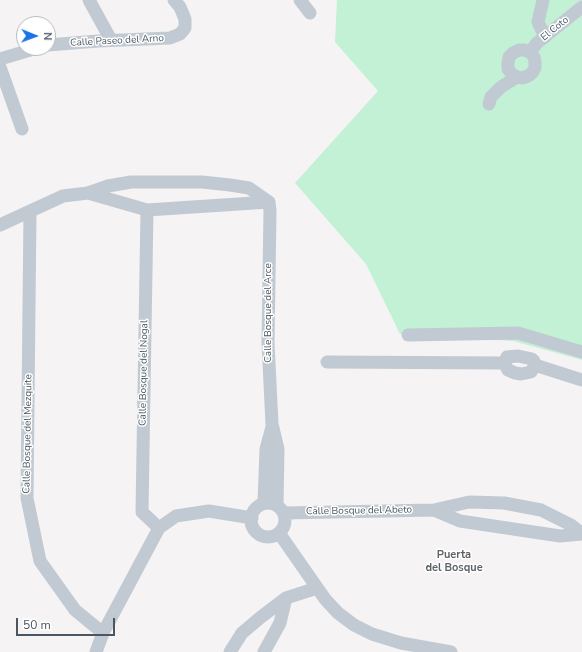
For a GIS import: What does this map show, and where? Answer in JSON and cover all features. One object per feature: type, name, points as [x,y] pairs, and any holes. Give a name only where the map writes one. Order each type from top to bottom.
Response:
[{"type":"street","points":[[89,0],[111,40]]},
{"type":"street","points":[[300,0],[310,13]]},
{"type":"street","points":[[543,0],[538,22],[545,37]]},
{"type":"street","name":"Calle Paseo del Arno","points":[[56,44],[111,40],[170,38],[180,34],[185,28],[185,19],[177,4]]},
{"type":"street","name":"El Coto","points":[[530,52],[537,43],[582,7]]},
{"type":"street","points":[[519,50],[530,52],[534,57],[535,68],[528,76],[522,78],[517,77],[508,69],[509,57],[519,50]]},
{"type":"street","points":[[0,59],[16,54]]},
{"type":"street","points":[[0,67],[22,129]]},
{"type":"street","points":[[489,104],[491,97],[501,87],[517,77]]},
{"type":"street","points":[[0,225],[63,196],[88,193],[108,186],[131,182],[202,182],[249,188],[269,202]]},
{"type":"street","points":[[88,193],[147,210],[269,202]]},
{"type":"street","name":"Calle Bosque del Arce","points":[[269,202],[268,344],[272,424],[278,449],[281,509]]},
{"type":"street","name":"Calle Bosque del Nogal","points":[[147,210],[142,512],[159,528]]},
{"type":"street","name":"Calle Bosque del Mezquite","points":[[30,211],[27,498],[40,561],[75,610],[103,633]]},
{"type":"street","points":[[408,335],[518,333],[582,352]]},
{"type":"street","points":[[327,362],[504,363],[508,370],[521,374],[531,372],[535,365],[582,380]]},
{"type":"street","name":"Calle Bosque del Arce","points":[[264,503],[266,449],[272,424]]},
{"type":"street","name":"Calle Bosque del Abeto","points":[[281,509],[434,510],[469,502],[504,503],[541,510],[571,525],[582,534],[560,536],[460,521],[434,510]]},
{"type":"street","points":[[264,503],[271,503],[281,509],[285,524],[279,533],[272,536],[264,536],[257,532],[253,526],[252,514],[257,507],[264,503]]},
{"type":"street","points":[[96,652],[103,633],[159,528],[176,516],[210,511],[252,518]]},
{"type":"street","points":[[279,533],[325,599],[354,625],[399,648],[451,652]]},
{"type":"street","points":[[230,652],[242,634],[286,598],[317,588]]},
{"type":"street","points":[[264,652],[280,623],[286,598]]},
{"type":"green space","points":[[337,0],[582,0],[582,360],[513,341],[400,334],[366,264],[295,183],[378,91],[335,42]]},
{"type":"district","name":"Puerta del Bosque","points":[[454,561]]}]
